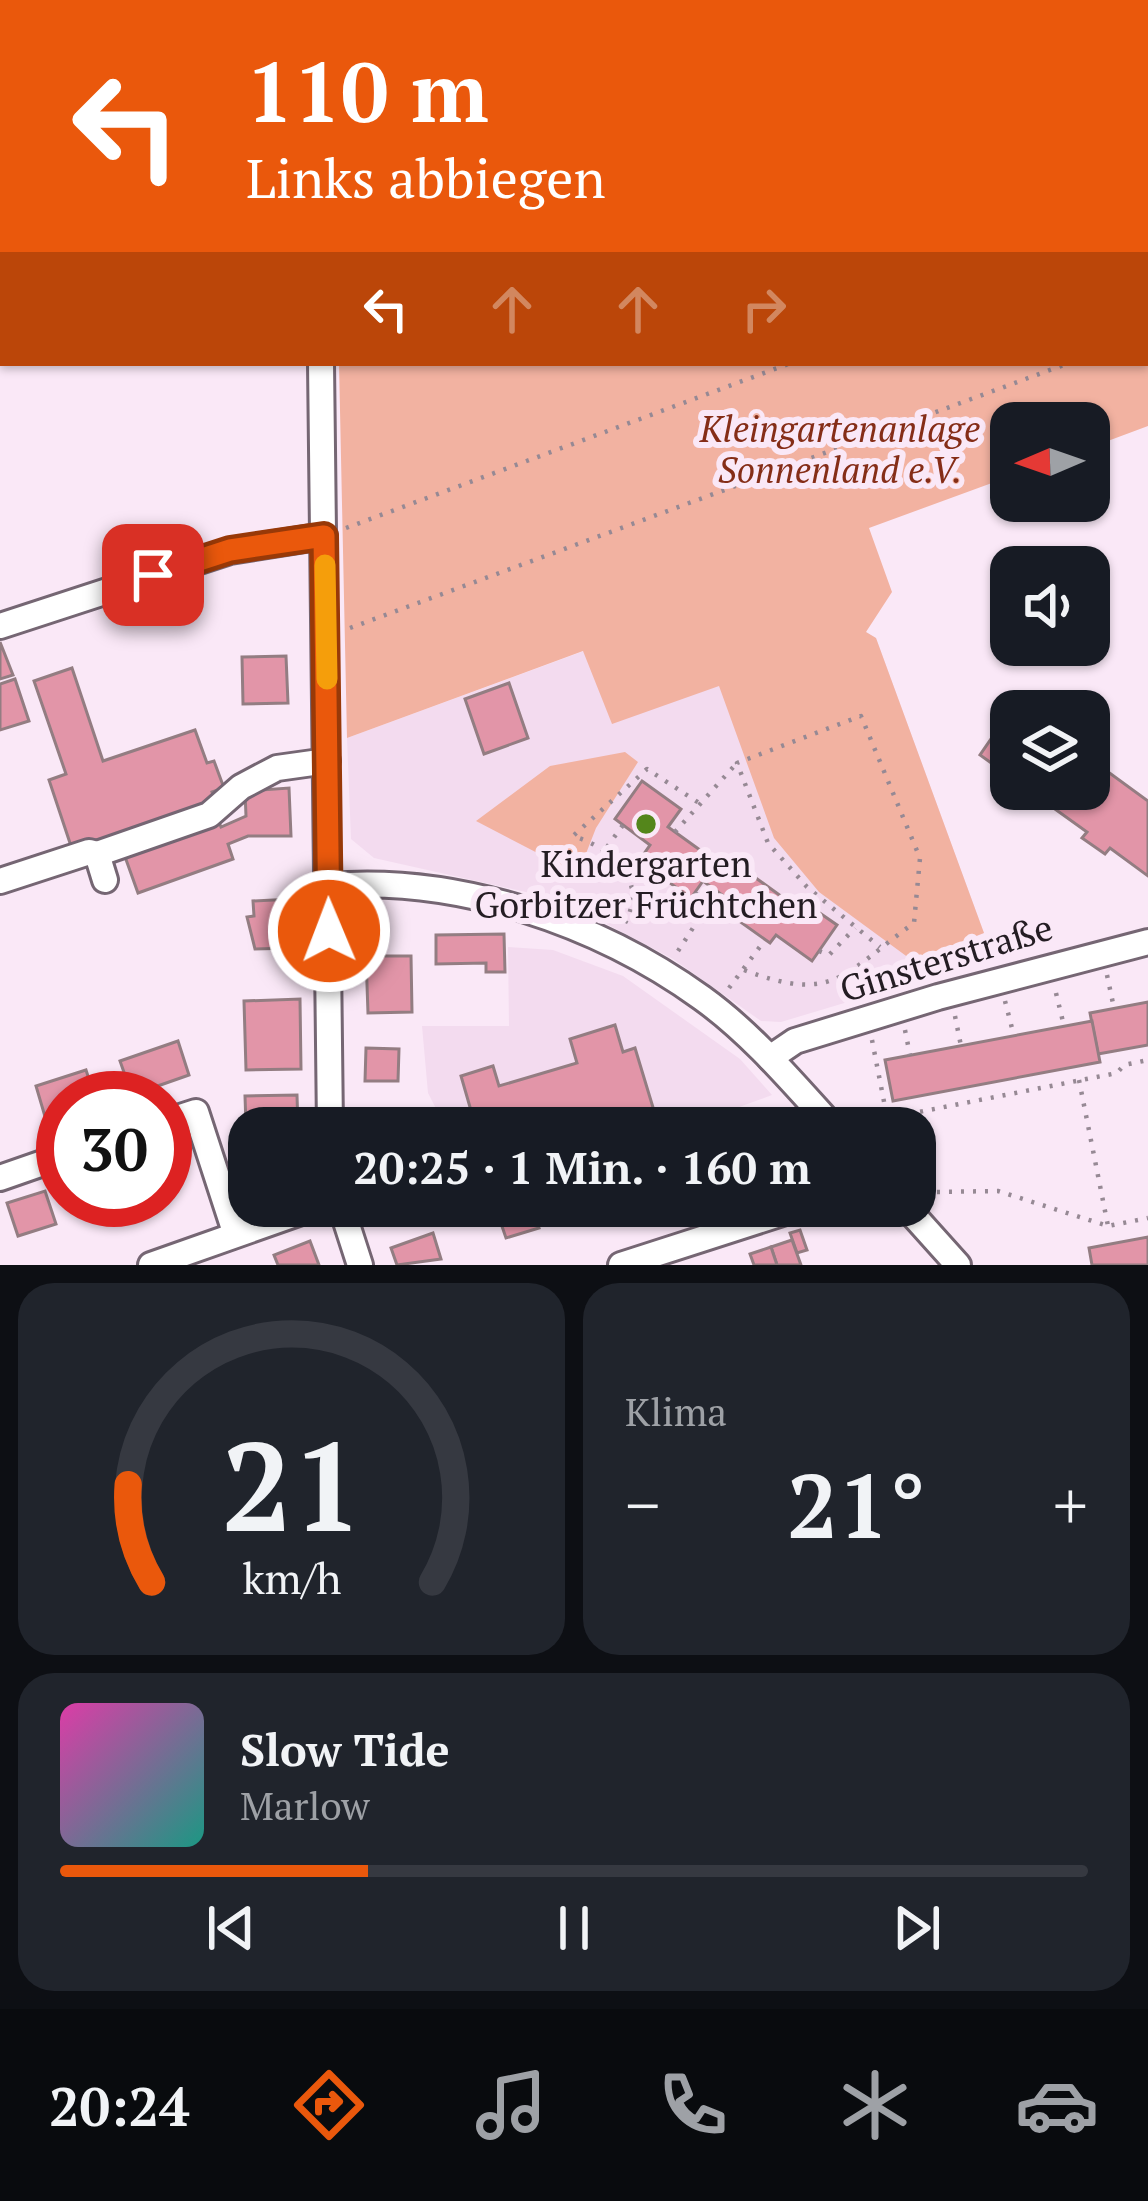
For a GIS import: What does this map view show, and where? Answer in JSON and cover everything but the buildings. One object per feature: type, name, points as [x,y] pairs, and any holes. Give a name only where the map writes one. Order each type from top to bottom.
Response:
[{"type":"street","points":[[321,366],[330,1107]]},
{"type":"street","points":[[0,626],[230,550],[324,536]]},
{"type":"street","points":[[0,881],[209,815],[242,787],[277,768],[327,761]]},
{"type":"street","points":[[97,854],[105,880]]},
{"type":"street","points":[[328,886],[376,882],[542,916],[628,950],[705,1000],[770,1058],[815,1107]]},
{"type":"street","name":"Ginsterstraße","points":[[770,1058],[795,1041],[938,997],[1148,942]]},
{"type":"street","points":[[192,1113],[196,1112],[235,1232]]},
{"type":"street","points":[[0,1178],[36,1165]]},
{"type":"street","points":[[151,1265],[251,1227]]},
{"type":"street","points":[[348,1227],[360,1265]]},
{"type":"street","points":[[621,1265],[739,1227]]},
{"type":"street","points":[[924,1227],[958,1265]]},
{"type":"path","points":[[324,536],[783,366]]},
{"type":"path","points":[[350,628],[1061,366]]},
{"type":"path","points":[[675,832],[737,763],[861,716],[920,858],[914,923],[815,989],[783,985],[744,970]]},
{"type":"path","points":[[737,763],[768,843],[807,887],[880,947]]},
{"type":"path","points":[[635,904],[634,887],[607,847],[573,836],[647,769],[699,803]]},
{"type":"path","points":[[607,847],[623,825]]},
{"type":"path","points":[[664,974],[717,891]]},
{"type":"path","points":[[695,892],[707,902]]},
{"type":"path","points":[[818,951],[830,955],[856,926]]},
{"type":"path","points":[[1028,932],[1034,954]]},
{"type":"path","points":[[725,993],[765,940]]},
{"type":"path","points":[[1106,970],[1114,1008]]},
{"type":"path","points":[[1053,982],[1064,1026]]},
{"type":"path","points":[[1004,996],[1014,1036]]},
{"type":"path","points":[[954,1010],[961,1046]]},
{"type":"path","points":[[904,1025],[910,1055]]},
{"type":"path","points":[[871,1034],[885,1107]]},
{"type":"path","points":[[936,1108],[1079,1080],[1148,1060]]},
{"type":"path","points":[[1079,1080],[1108,1226]]},
{"type":"path","points":[[937,1192],[998,1191],[1108,1226],[1148,1219]]},
{"type":"shaded area","name":"Kindergarten Gorbitzer Früchtchen","points":[[866,632],[876,638],[984,933],[866,979],[871,995],[781,1022],[761,1021],[673,959],[561,900],[374,858],[351,839],[347,738],[584,651],[612,723]]},
{"type":"shaded area","points":[[508,947],[553,950],[623,976],[740,1059],[772,1095],[739,1107],[435,1107],[428,1093],[422,1026],[509,1026]]},
{"type":"green space","name":"Kleingartenanlage Sonnenland e.V.","points":[[339,366],[1148,366],[1148,426],[1110,440],[1110,402],[990,402],[990,484],[869,528],[892,592],[866,632],[876,638],[984,933],[913,961],[819,892],[774,838],[719,686],[612,724],[583,651],[347,738]]},
{"type":"green space","points":[[625,752],[638,762],[596,828],[578,874],[476,821],[550,766]]},
{"type":"slow traffic","points":[[325,565],[327,679]]},
{"type":"place","name":"Kindergarten Gorbitzer Früchtchen","points":[[646,824]]},
{"type":"route","points":[[153,575],[230,550],[295,544],[324,536],[329,931]]}]
